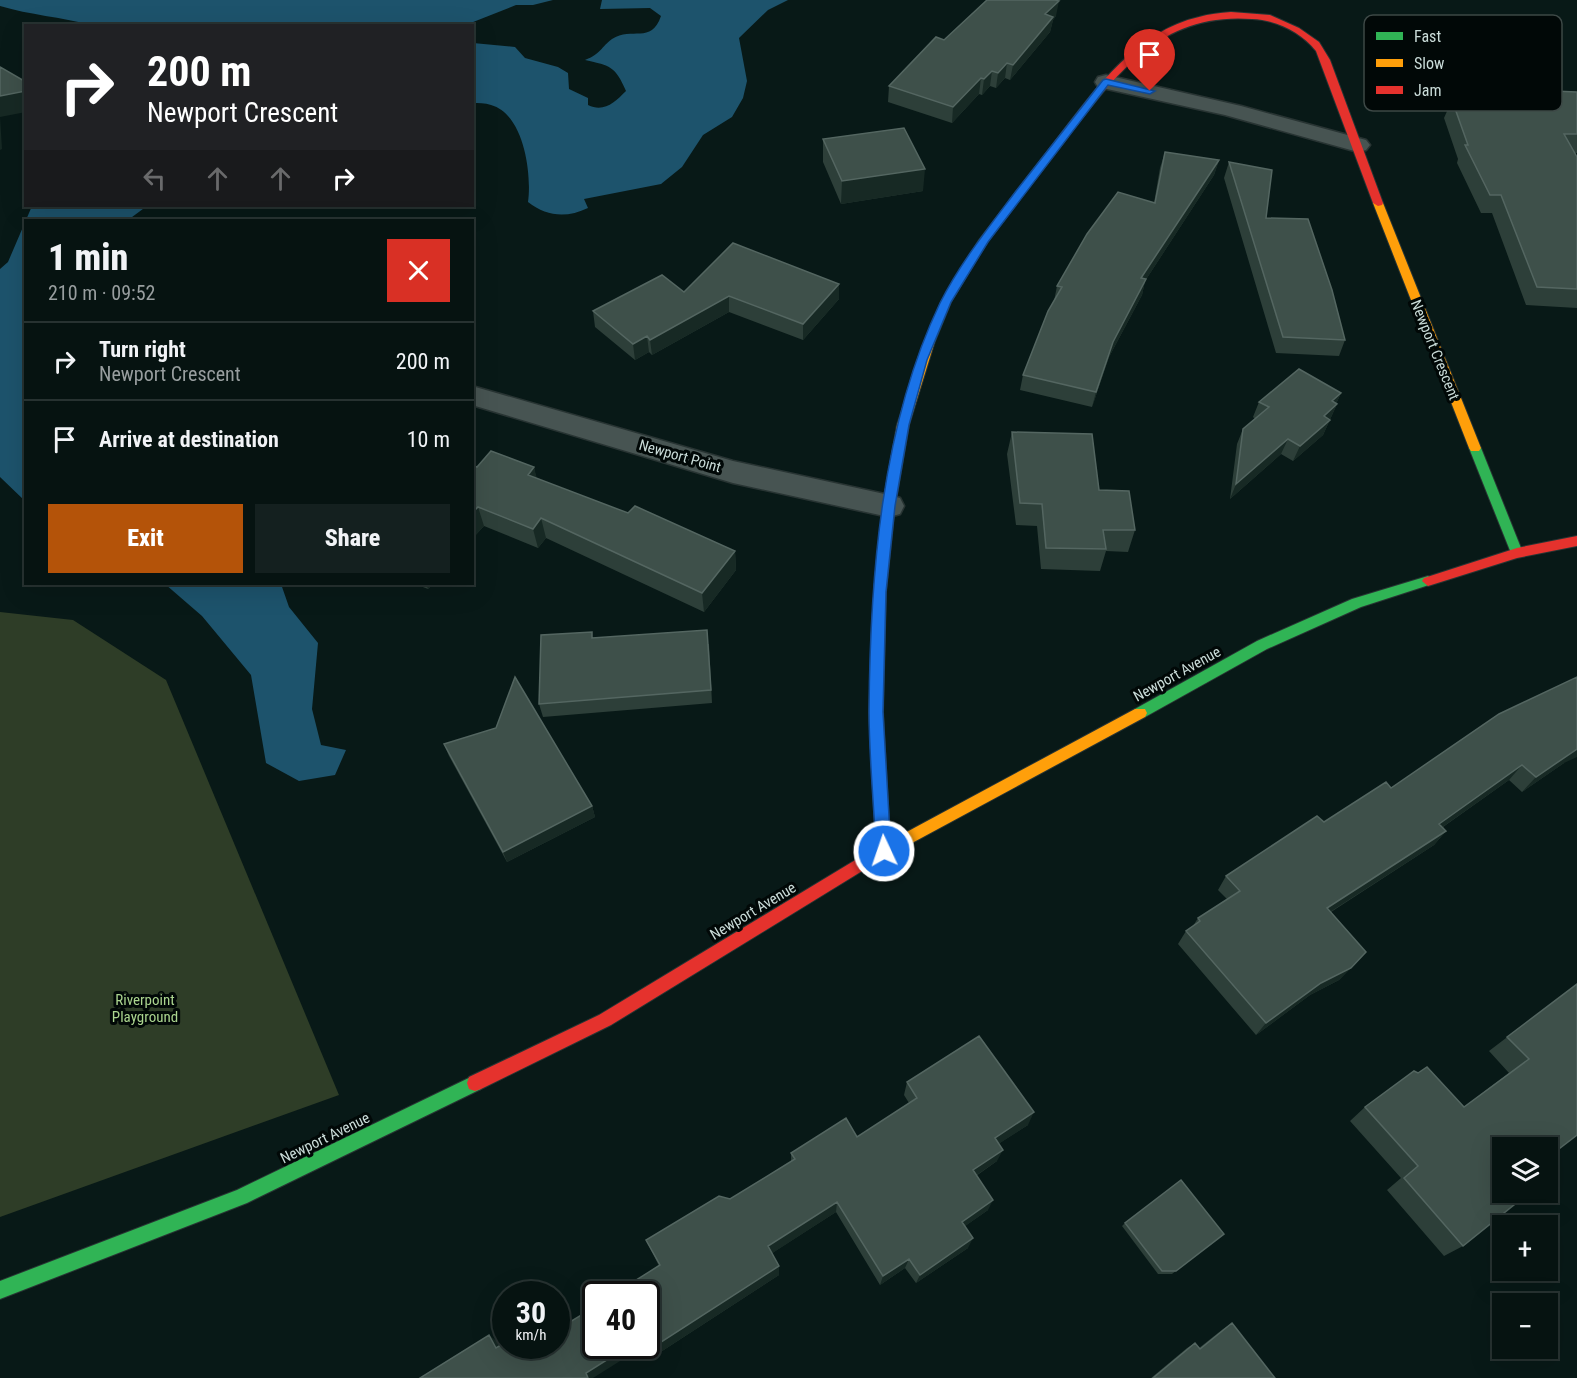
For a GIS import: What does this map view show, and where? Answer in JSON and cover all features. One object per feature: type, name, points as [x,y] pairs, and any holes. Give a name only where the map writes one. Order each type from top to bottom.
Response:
[{"type":"street","name":"Newport Crescent","points":[[884,851],[876,712],[880,592],[889,506],[903,425],[922,360],[946,302],[984,240],[1130,50],[1145,36],[1168,22],[1196,11],[1236,11],[1268,17],[1289,25],[1307,36],[1320,49],[1420,313],[1517,553]]},
{"type":"street","points":[[1106,82],[1215,104],[1358,145]]},
{"type":"street","name":"Newport Point","points":[[474,396],[733,472],[889,506]]},
{"type":"street","name":"Newport Avenue","points":[[0,1290],[241,1197],[605,1020],[884,851],[1170,698],[1262,645],[1357,603],[1517,553],[1577,541]]},
{"type":"green space","name":"Riverpoint Playground","points":[[0,612],[73,620],[166,680],[339,1095],[0,1217]]},
{"type":"water","points":[[0,0],[553,0],[533,5],[516,5],[468,24],[86,24],[0,6]]},
{"type":"water","points":[[602,0],[788,0],[768,10],[739,38],[747,81],[743,98],[732,117],[703,135],[682,167],[661,184],[584,199],[588,208],[580,211],[557,214],[542,211],[528,202],[527,161],[518,132],[511,120],[491,105],[474,103],[474,43],[515,47],[525,58],[558,67],[568,73],[569,89],[588,98],[588,105],[604,107],[626,91],[619,76],[611,68],[585,60],[619,35],[640,34],[652,30],[661,16],[650,8],[600,9]]},
{"type":"water","points":[[32,207],[146,207],[129,219],[26,219]]},
{"type":"water","points":[[24,225],[24,500],[0,477],[0,269],[8,262]]},
{"type":"water","points":[[166,585],[281,585],[289,607],[318,643],[312,709],[321,745],[346,750],[335,775],[299,781],[266,763],[251,675],[202,616]]},
{"type":"building","points":[[987,0],[1059,1],[1045,14],[1053,17],[1013,65],[1007,63],[998,73],[992,71],[984,79],[981,78],[953,107],[889,86],[936,37],[944,40]]},
{"type":"building","points":[[0,67],[24,81],[24,91],[0,96]]},
{"type":"building","points":[[1562,91],[1577,92],[1577,134],[1564,134],[1577,157],[1577,289],[1537,287],[1501,195],[1490,195],[1465,145],[1468,145],[1456,111],[1562,111]]},
{"type":"building","points":[[904,128],[925,169],[842,181],[823,139]]},
{"type":"building","points":[[1165,152],[1219,160],[1141,278],[1146,279],[1113,342],[1096,392],[1023,375],[1048,311],[1062,287],[1057,286],[1087,234],[1118,192],[1155,203]]},
{"type":"building","points":[[1229,162],[1272,170],[1266,218],[1308,219],[1332,290],[1345,340],[1283,337]]},
{"type":"building","points":[[733,243],[839,284],[803,324],[729,296],[650,340],[647,336],[633,344],[593,311],[662,275],[684,292]]},
{"type":"building","points":[[1299,369],[1341,393],[1332,401],[1337,404],[1324,416],[1330,420],[1300,446],[1288,439],[1236,484],[1243,429],[1269,407],[1259,402]]},
{"type":"building","points":[[1012,432],[1092,434],[1099,490],[1129,491],[1135,530],[1103,530],[1106,549],[1046,548],[1042,504],[1020,503]]},
{"type":"building","points":[[491,451],[534,467],[528,475],[628,513],[635,506],[735,551],[702,593],[541,518],[533,529],[478,507],[474,511],[474,466],[477,467]]},
{"type":"building","points":[[707,630],[711,690],[539,704],[541,635],[592,632],[592,638]]},
{"type":"building","points":[[515,677],[592,806],[503,852],[444,744],[496,728]]},
{"type":"building","points":[[1577,677],[1577,749],[1536,777],[1522,765],[1439,824],[1446,831],[1327,908],[1366,952],[1351,968],[1321,983],[1266,1023],[1186,931],[1200,921],[1198,918],[1240,891],[1226,876],[1317,816],[1324,822],[1386,782],[1391,788],[1499,714]]},
{"type":"building","points":[[1577,984],[1577,1135],[1558,1150],[1558,1137],[1492,1137],[1492,1203],[1516,1203],[1501,1215],[1492,1215],[1492,1223],[1463,1246],[1404,1178],[1418,1166],[1365,1107],[1414,1071],[1418,1073],[1427,1067],[1464,1107],[1529,1059],[1507,1037]]},
{"type":"building","points":[[979,1036],[1034,1112],[995,1138],[1003,1150],[973,1170],[993,1200],[962,1222],[973,1238],[920,1275],[909,1259],[883,1276],[837,1202],[768,1246],[779,1266],[660,1343],[660,1281],[635,1281],[660,1265],[646,1240],[719,1196],[730,1199],[795,1159],[791,1153],[846,1118],[857,1137],[917,1098],[907,1082]]},
{"type":"building","points":[[1181,1180],[1224,1234],[1176,1271],[1162,1271],[1125,1223]]},
{"type":"building","points":[[582,1315],[582,1359],[608,1359],[586,1373],[588,1378],[420,1378],[489,1335],[492,1341],[492,1359],[570,1359],[570,1322]]},
{"type":"building","points":[[1232,1323],[1275,1378],[1153,1378],[1195,1343],[1200,1349]]},
{"type":"traffic: fast","points":[[930,341],[946,302],[984,240],[1063,137]]},
{"type":"traffic: fast","points":[[1475,448],[1517,553]]},
{"type":"traffic: fast","points":[[1140,713],[1262,645],[1357,603],[1428,581]]},
{"type":"traffic: fast","points":[[0,1290],[241,1197],[475,1083]]},
{"type":"traffic: slow","points":[[1378,203],[1475,448]]},
{"type":"traffic: slow","points":[[883,851],[876,712],[880,592],[889,506],[903,425],[930,341]]},
{"type":"traffic: slow","points":[[862,863],[1140,713]]},
{"type":"traffic: jam","points":[[1063,137],[1103,87],[1124,65],[1146,45],[1171,30],[1199,19],[1231,14],[1267,17],[1303,34],[1316,44],[1323,55],[1378,203]]},
{"type":"traffic: jam","points":[[1428,581],[1517,553],[1577,541]]},
{"type":"traffic: jam","points":[[475,1083],[605,1020],[862,863]]},
{"type":"route","points":[[884,851],[876,712],[880,592],[889,506],[903,425],[922,360],[946,302],[984,240],[1106,82],[1150,91]]}]
